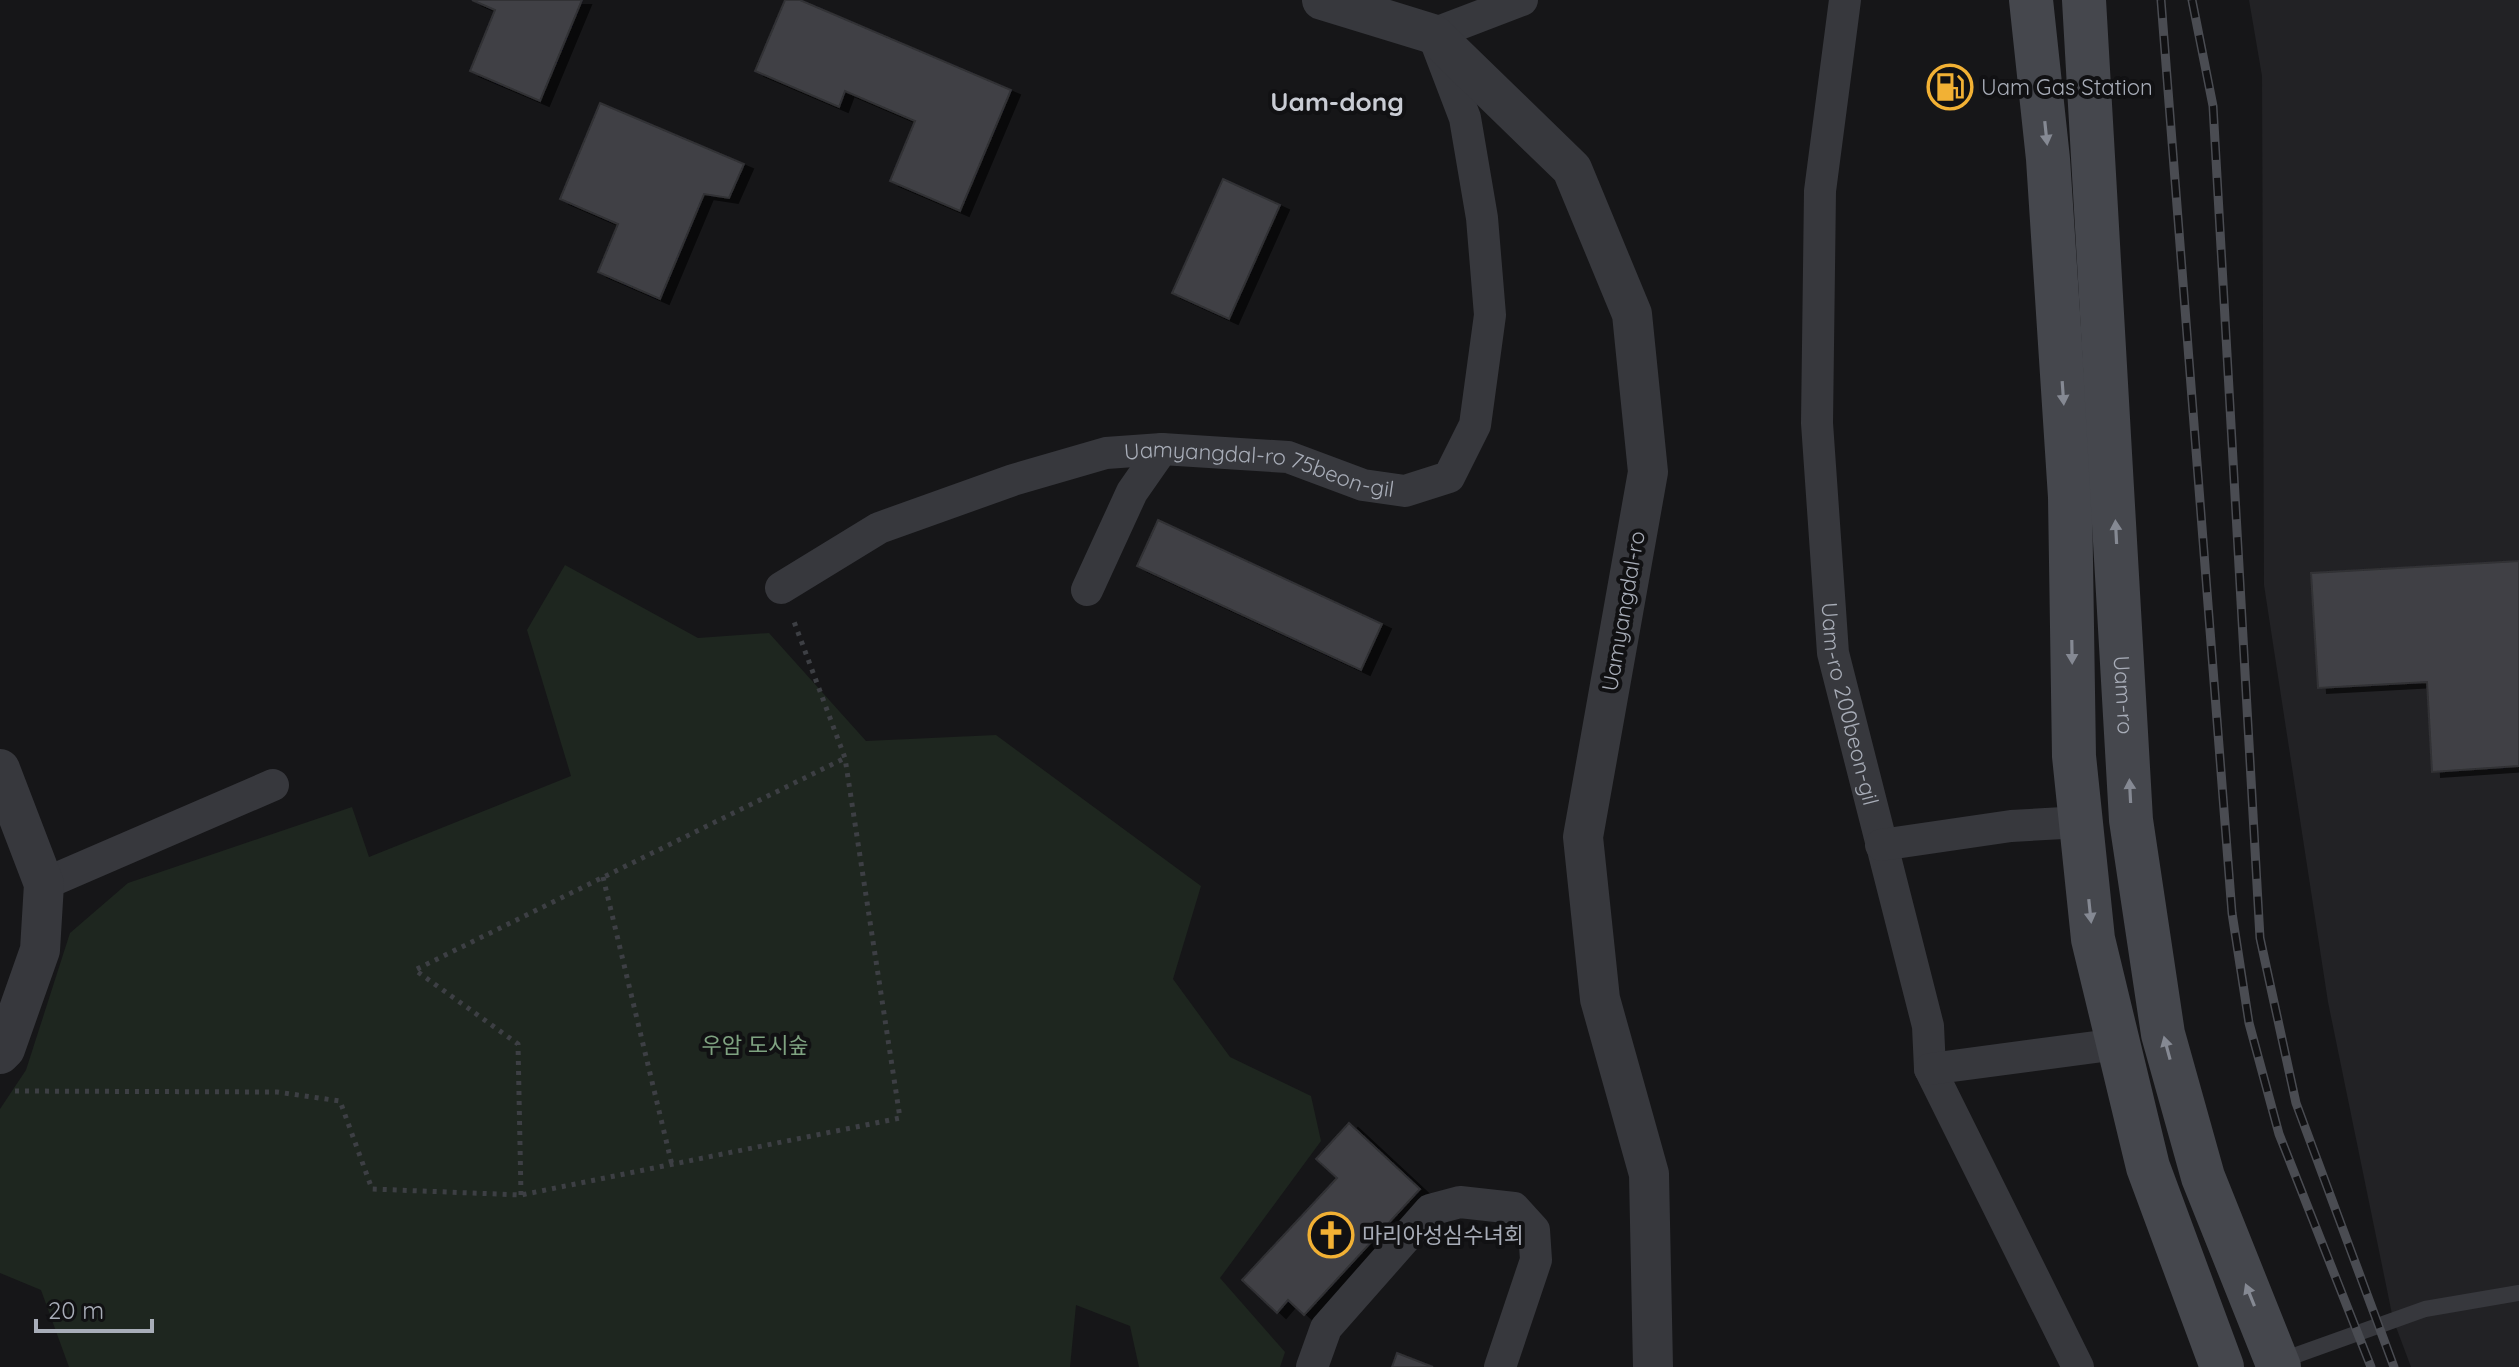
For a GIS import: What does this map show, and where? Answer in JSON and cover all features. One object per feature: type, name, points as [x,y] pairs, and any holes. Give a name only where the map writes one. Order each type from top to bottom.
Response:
[{"type":"main road","points":[[2031,0],[2048,159],[2070,497],[2074,756],[2093,939],[2148,1167],[2222,1367]]},
{"type":"main road","name":"Uam-ro","points":[[2084,0],[2098,182],[2131,820],[2163,1034],[2203,1177],[2273,1365]]},
{"type":"street","name":"Uamyangdal-ro","points":[[1322,0],[1433,34],[1572,169],[1632,314],[1648,472],[1583,837],[1600,999],[1649,1174],[1653,1367]]},
{"type":"street","points":[[1433,34],[1522,0]]},
{"type":"street","name":"Uam-ro 200beon-gil","points":[[1845,0],[1820,191],[1817,423],[1833,653],[1928,1026],[1930,1069],[2078,1367]]},
{"type":"street","name":"Uamyangdal-ro 75beon-gil","points":[[781,588],[879,528],[1013,480],[1106,453],[1162,449],[1288,457],[1363,485],[1405,491],[1449,477],[1475,425],[1490,315],[1482,218],[1465,118],[1433,34]]},
{"type":"street","points":[[1087,590],[1132,492],[1162,449]]},
{"type":"street","points":[[0,769],[44,884],[40,950],[5,1049],[0,1054]]},
{"type":"street","points":[[44,884],[273,785]]},
{"type":"street","points":[[1881,845],[2011,826],[2081,822]]},
{"type":"street","points":[[1930,1069],[2118,1044]]},
{"type":"street","points":[[1312,1367],[1326,1328],[1430,1210],[1460,1202],[1514,1208],[1534,1230],[1536,1260],[1500,1367]]},
{"type":"lane","points":[[2273,1365],[2425,1309],[2519,1293]]},
{"type":"path","points":[[0,1091],[277,1092],[340,1101],[372,1189],[521,1195],[900,1118],[845,758],[781,588]]},
{"type":"path","points":[[521,1195],[518,1044],[415,970],[845,758]]},
{"type":"path","points":[[603,877],[672,1165]]},
{"type":"shaded area","points":[[2249,0],[2519,0],[2519,1367],[2411,1367],[2393,1319],[2328,1002],[2264,585],[2262,76]]},
{"type":"green space","name":"우암 도시숲","points":[[565,565],[698,638],[769,633],[866,741],[996,735],[1201,886],[1173,979],[1230,1057],[1311,1096],[1321,1141],[1220,1278],[1285,1352],[1280,1367],[1139,1367],[1130,1326],[1076,1305],[1070,1367],[69,1367],[41,1290],[0,1273],[0,1109],[26,1070],[70,933],[128,883],[352,807],[369,857],[571,776],[527,630]]},
{"type":"building","points":[[472,0],[582,0],[540,101],[470,71],[495,10]]},
{"type":"building","points":[[785,0],[800,0],[1011,90],[960,211],[890,181],[915,121],[845,91],[839,107],[755,71]]},
{"type":"building","points":[[600,103],[744,164],[729,198],[704,194],[660,299],[598,272],[618,224],[560,199]]},
{"type":"building","points":[[1223,179],[1280,205],[1229,319],[1172,293]]},
{"type":"building","points":[[1158,520],[1382,624],[1361,670],[1137,566]]},
{"type":"building","points":[[2519,561],[2519,766],[2432,772],[2427,682],[2318,688],[2311,573]]},
{"type":"building","name":"마리아성심수녀회","points":[[1349,1123],[1420,1189],[1304,1315],[1288,1300],[1277,1313],[1242,1280],[1337,1178],[1316,1159]]},
{"type":"building","points":[[1397,1353],[1433,1367],[1392,1367]]},
{"type":"railway","points":[[2161,0],[2232,913],[2249,1023],[2279,1134],[2371,1367]]},
{"type":"railway","points":[[2192,0],[2213,106],[2260,938],[2296,1103],[2394,1367]]},
{"type":"place","name":"Uam Gas Station","points":[[1950,87]]},
{"type":"place","name":"마리아성심수녀회","points":[[1331,1235]]},
{"type":"district","name":"Uam-dong","points":[[1337,102]]}]
